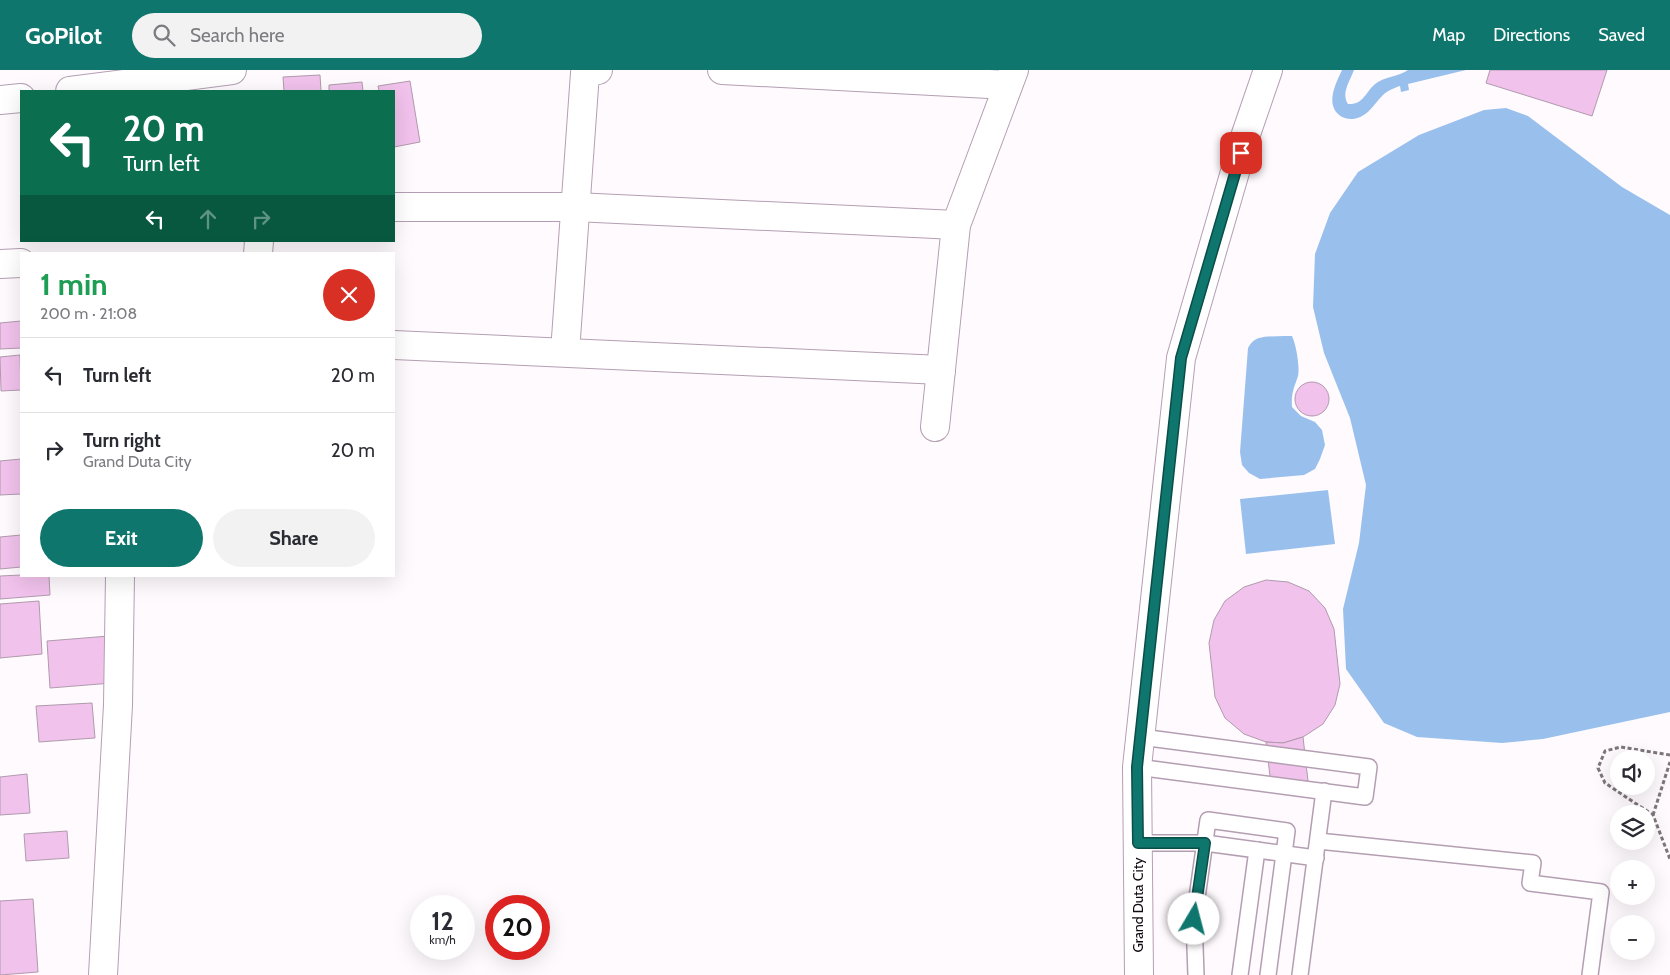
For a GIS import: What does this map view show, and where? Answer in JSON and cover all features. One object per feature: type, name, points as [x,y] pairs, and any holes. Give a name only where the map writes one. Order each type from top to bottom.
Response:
[{"type":"street","points":[[78,90],[232,70]]},
{"type":"street","points":[[565,352],[585,73],[598,70]]},
{"type":"street","points":[[722,70],[1011,77],[956,225],[935,427]]},
{"type":"street","name":"Grand Duta City","points":[[1139,975],[1137,767],[1181,358],[1246,134],[1268,70]]},
{"type":"street","points":[[0,100],[20,98]]},
{"type":"street","points":[[395,207],[575,207],[956,225]]},
{"type":"street","points":[[0,264],[20,263]]},
{"type":"street","points":[[395,345],[941,370]]},
{"type":"street","points":[[103,975],[118,705],[120,577]]},
{"type":"lane","points":[[1137,767],[1365,797],[1369,768],[1141,737]]},
{"type":"lane","points":[[1300,975],[1324,792]]},
{"type":"lane","points":[[1196,975],[1194,919],[1208,820],[1287,831],[1268,975]]},
{"type":"lane","points":[[1318,841],[1533,864],[1530,884],[1601,892],[1590,975]]},
{"type":"lane","points":[[1138,843],[1205,843],[1316,858]]},
{"type":"lane","points":[[1240,975],[1257,850]]},
{"type":"path","points":[[1637,805],[1604,784],[1598,768],[1605,751],[1622,747],[1670,755]]},
{"type":"path","points":[[1655,809],[1670,762]]},
{"type":"path","points":[[1655,820],[1670,859]]},
{"type":"water","points":[[1342,70],[1354,70],[1345,96],[1348,104],[1353,104],[1363,98],[1379,81],[1408,70],[1466,70],[1408,84],[1409,90],[1401,92],[1400,86],[1386,92],[1363,116],[1353,119],[1345,118],[1334,109],[1333,92]]},
{"type":"water","points":[[1506,108],[1528,116],[1622,187],[1670,215],[1670,712],[1543,739],[1502,743],[1417,737],[1384,723],[1346,669],[1343,609],[1359,543],[1366,485],[1350,418],[1324,353],[1313,307],[1315,254],[1330,213],[1358,172],[1419,135],[1484,110]]},
{"type":"water","points":[[1292,336],[1298,361],[1298,376],[1292,394],[1292,407],[1301,416],[1315,422],[1322,430],[1325,445],[1315,469],[1304,475],[1260,479],[1249,473],[1242,465],[1240,452],[1248,348],[1254,340],[1259,338]]},
{"type":"water","points":[[1328,490],[1335,544],[1246,554],[1240,499]]},
{"type":"building","points":[[1490,70],[1607,70],[1592,116],[1486,83]]},
{"type":"building","points":[[320,75],[321,90],[284,90],[283,77]]},
{"type":"building","points":[[410,81],[420,142],[395,147],[395,90],[379,90],[378,86]]},
{"type":"building","points":[[362,82],[363,90],[329,90],[329,85]]},
{"type":"building","points":[[20,321],[20,348],[0,349],[0,323]]},
{"type":"building","points":[[20,355],[20,390],[1,391],[0,357]]},
{"type":"building","points":[[1312,382],[1319,383],[1324,387],[1328,392],[1328,406],[1324,411],[1319,415],[1312,416],[1305,415],[1300,411],[1296,406],[1295,399],[1296,392],[1300,387],[1305,383]]},
{"type":"building","points":[[20,459],[20,494],[0,495],[0,461]]},
{"type":"building","points":[[20,535],[20,567],[0,569],[0,537]]},
{"type":"building","points":[[0,576],[49,577],[50,595],[0,599]]},
{"type":"building","points":[[1266,580],[1288,582],[1309,591],[1325,608],[1334,629],[1340,684],[1335,705],[1323,724],[1303,737],[1283,743],[1266,742],[1244,734],[1225,718],[1215,697],[1209,643],[1214,620],[1225,601],[1244,587]]},
{"type":"building","points":[[39,601],[42,654],[0,658],[0,604]]},
{"type":"building","points":[[109,636],[112,683],[50,688],[47,641]]},
{"type":"building","points":[[92,703],[95,738],[39,742],[36,706]]},
{"type":"building","points":[[1303,737],[1308,781],[1271,785],[1266,742],[1283,743]]},
{"type":"building","points":[[27,774],[30,813],[0,815],[0,777]]},
{"type":"building","points":[[67,831],[69,858],[26,861],[24,834]]},
{"type":"building","points":[[33,899],[38,972],[0,975],[0,901]]},
{"type":"route","points":[[1194,919],[1205,843],[1138,843],[1137,767],[1181,358],[1241,153]]}]
